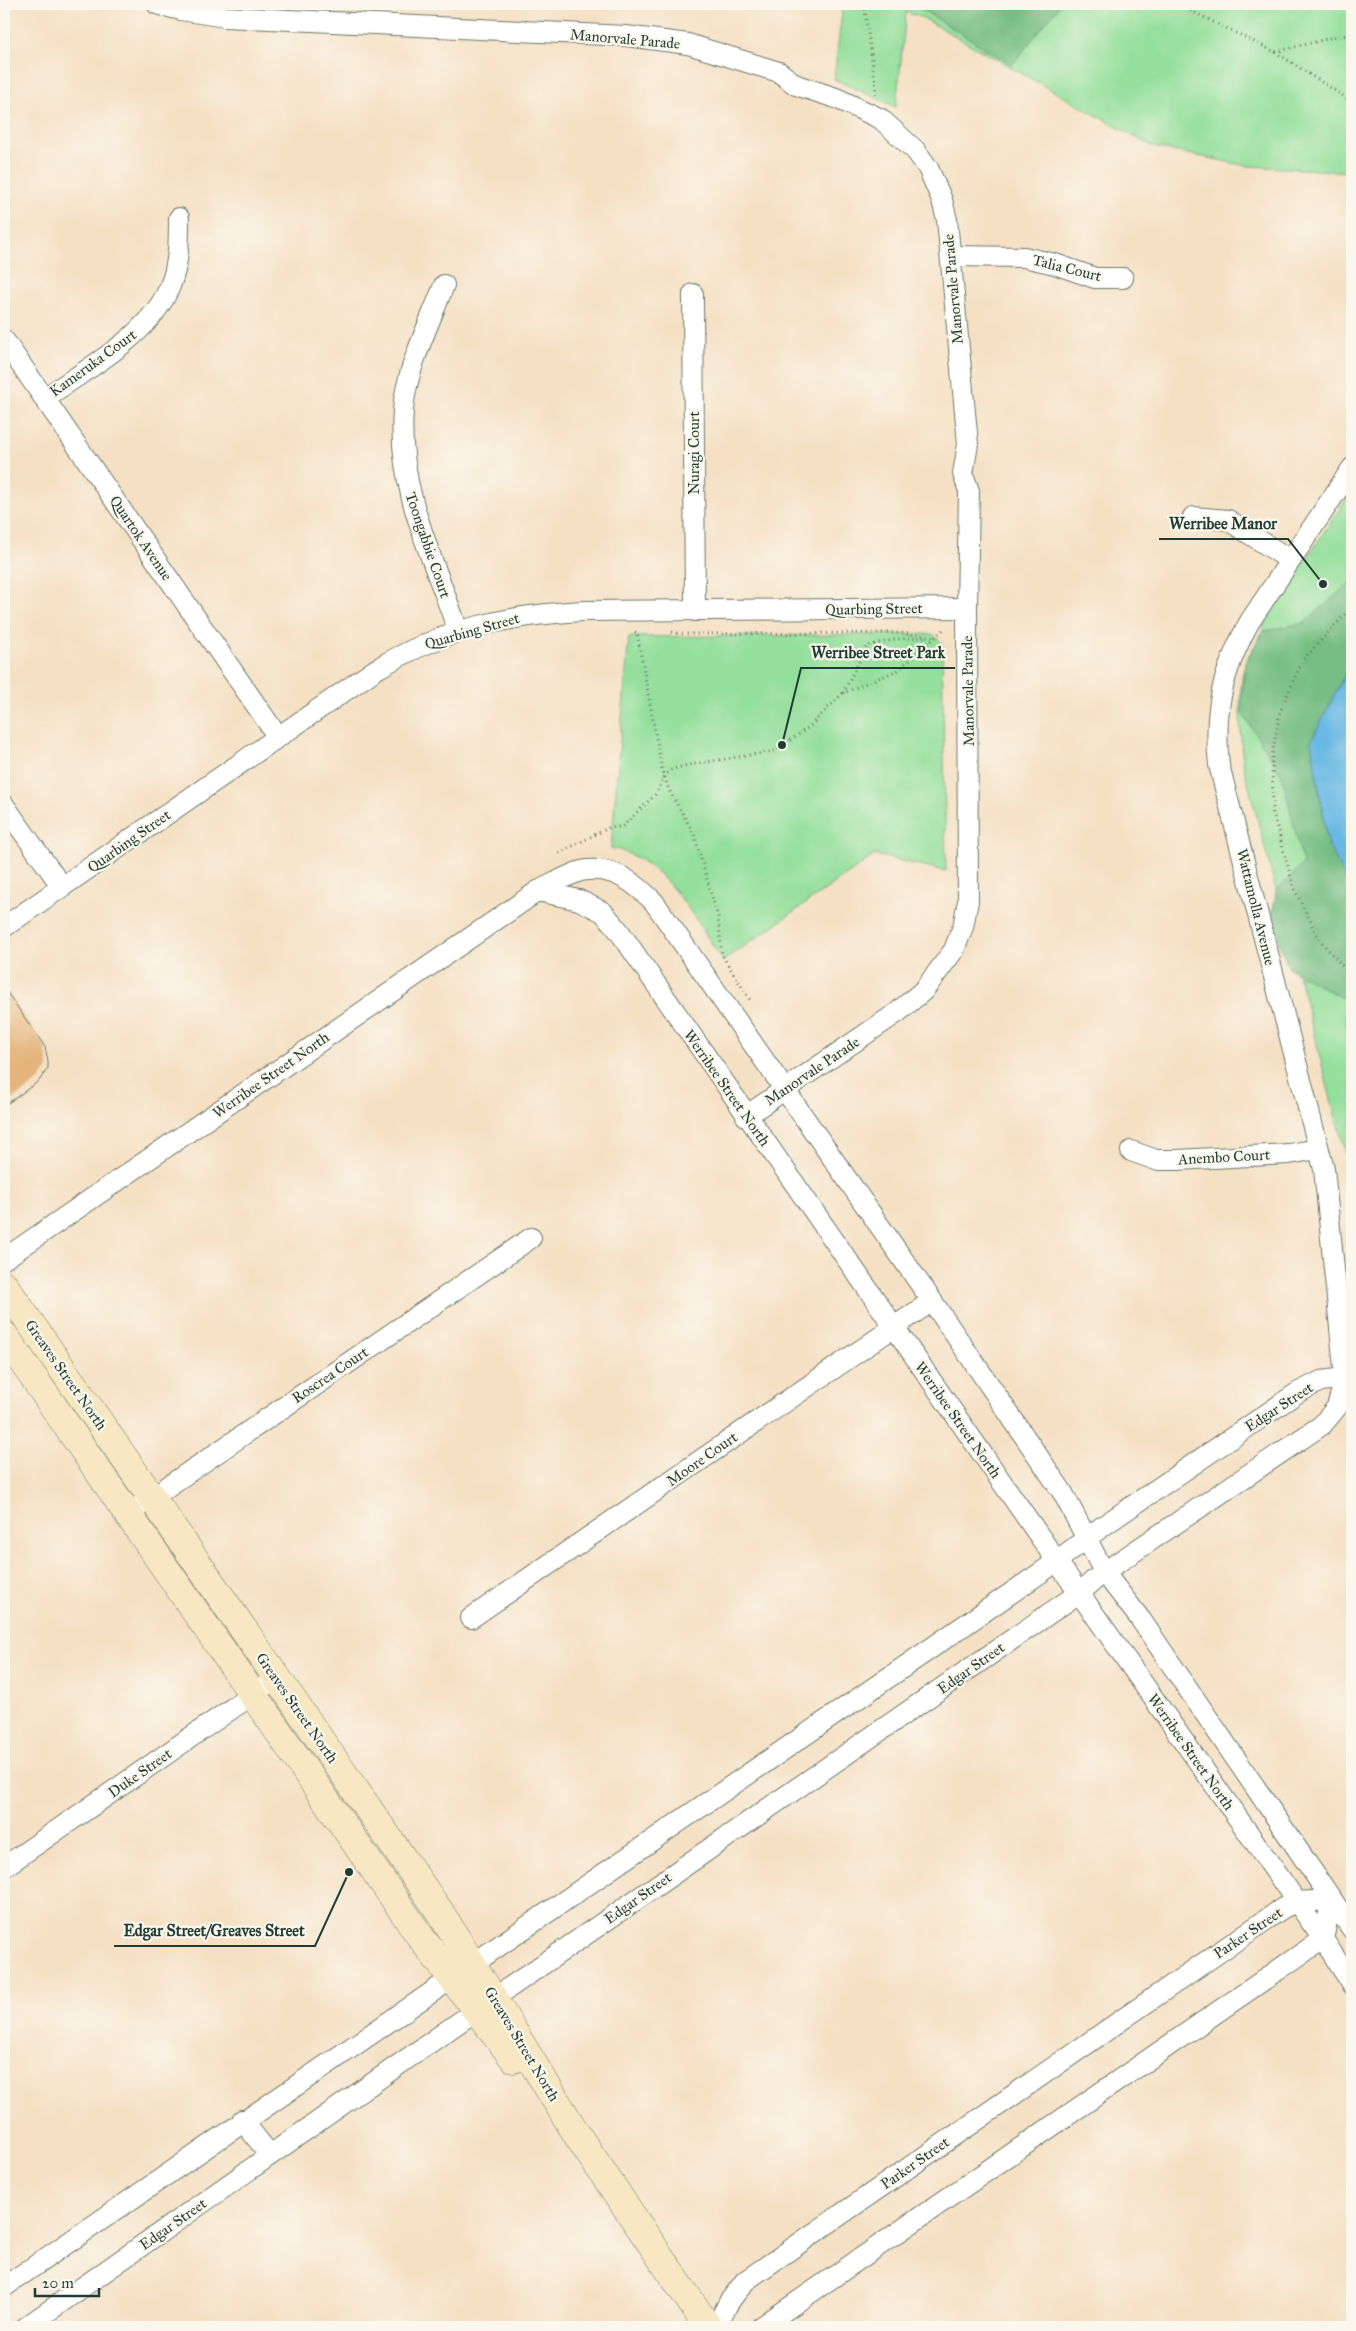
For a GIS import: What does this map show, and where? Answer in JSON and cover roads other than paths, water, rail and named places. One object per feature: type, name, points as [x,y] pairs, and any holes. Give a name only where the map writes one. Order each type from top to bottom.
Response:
[{"type":"street","name":"Manorvale Parade","points":[[157,4],[180,10],[225,16],[626,36],[678,42],[769,68],[806,89],[836,98],[881,119],[916,151],[936,185],[947,220],[952,256],[968,444],[968,452],[962,467],[969,491],[967,608],[970,872],[968,901],[963,927],[954,950],[924,990],[898,1012],[786,1091],[746,1116]]},
{"type":"street","name":"Kameruka Court","points":[[45,398],[130,338],[155,314],[170,285],[176,263],[179,218]]},
{"type":"street","name":"Talia Court","points":[[952,256],[1024,257],[1055,264],[1096,278],[1123,278]]},
{"type":"street","name":"Toongabbie Court","points":[[444,285],[412,370],[406,394],[403,410],[403,460],[411,500],[458,631]]},
{"type":"street","name":"Nuragi Court","points":[[693,294],[695,611]]},
{"type":"street","name":"Quartok Avenue","points":[[4,340],[278,737]]},
{"type":"street","name":"Wattamolla Avenue","points":[[1349,1377],[1324,1169],[1219,765],[1217,740],[1218,706],[1224,675],[1237,645],[1290,560],[1352,468]]},
{"type":"street","points":[[1193,517],[1228,520],[1290,560]]},
{"type":"street","name":"Quarbing Street","points":[[4,927],[401,654],[458,631],[519,616],[556,612],[967,608]]},
{"type":"street","points":[[4,805],[62,887]]},
{"type":"street","name":"Werribee Street North","points":[[4,1259],[538,892],[581,872],[605,872],[622,876],[635,884],[654,902],[730,1014],[932,1301],[1063,1493],[1104,1572],[1141,1620],[1352,1929]]},
{"type":"street","name":"Werribee Street North","points":[[538,892],[579,900],[603,912],[1352,1984]]},
{"type":"street","name":"Anembo Court","points":[[1131,1152],[1156,1160],[1177,1160],[1289,1154],[1318,1149]]},
{"type":"street","name":"Roscrea Court","points":[[129,1513],[531,1238]]},
{"type":"street","name":"Greaves Street North","points":[[4,1285],[440,1912],[461,1971]]},
{"type":"street","name":"Moore Court","points":[[471,1618],[892,1326],[932,1301]]},
{"type":"street","name":"Greaves Street North","points":[[4,1335],[129,1513],[253,1695],[485,2004],[708,2327]]},
{"type":"street","name":"Edgar Street","points":[[4,2287],[242,2120],[461,1971],[1297,1393],[1321,1381],[1349,1377],[1337,1407],[1322,1425],[1104,1572],[1079,1592],[485,2004],[26,2327]]},
{"type":"street","name":"Duke Street","points":[[4,1867],[276,1678]]},
{"type":"street","points":[[761,2327],[1323,1940],[1332,1900]]},
{"type":"street","name":"Parker Street","points":[[716,2327],[729,2302],[745,2282],[1296,1902],[1332,1900]]},
{"type":"street","points":[[242,2120],[270,2155]]},
{"type":"water","points":[[1352,660],[1352,893],[1328,844],[1311,741]]},
{"type":"place","name":"Werribee Manor","points":[[1323,584]]},
{"type":"place","name":"Werribee Street Park","points":[[782,745]]},
{"type":"place","name":"Edgar Street/Greaves Street","points":[[349,1872]]}]
